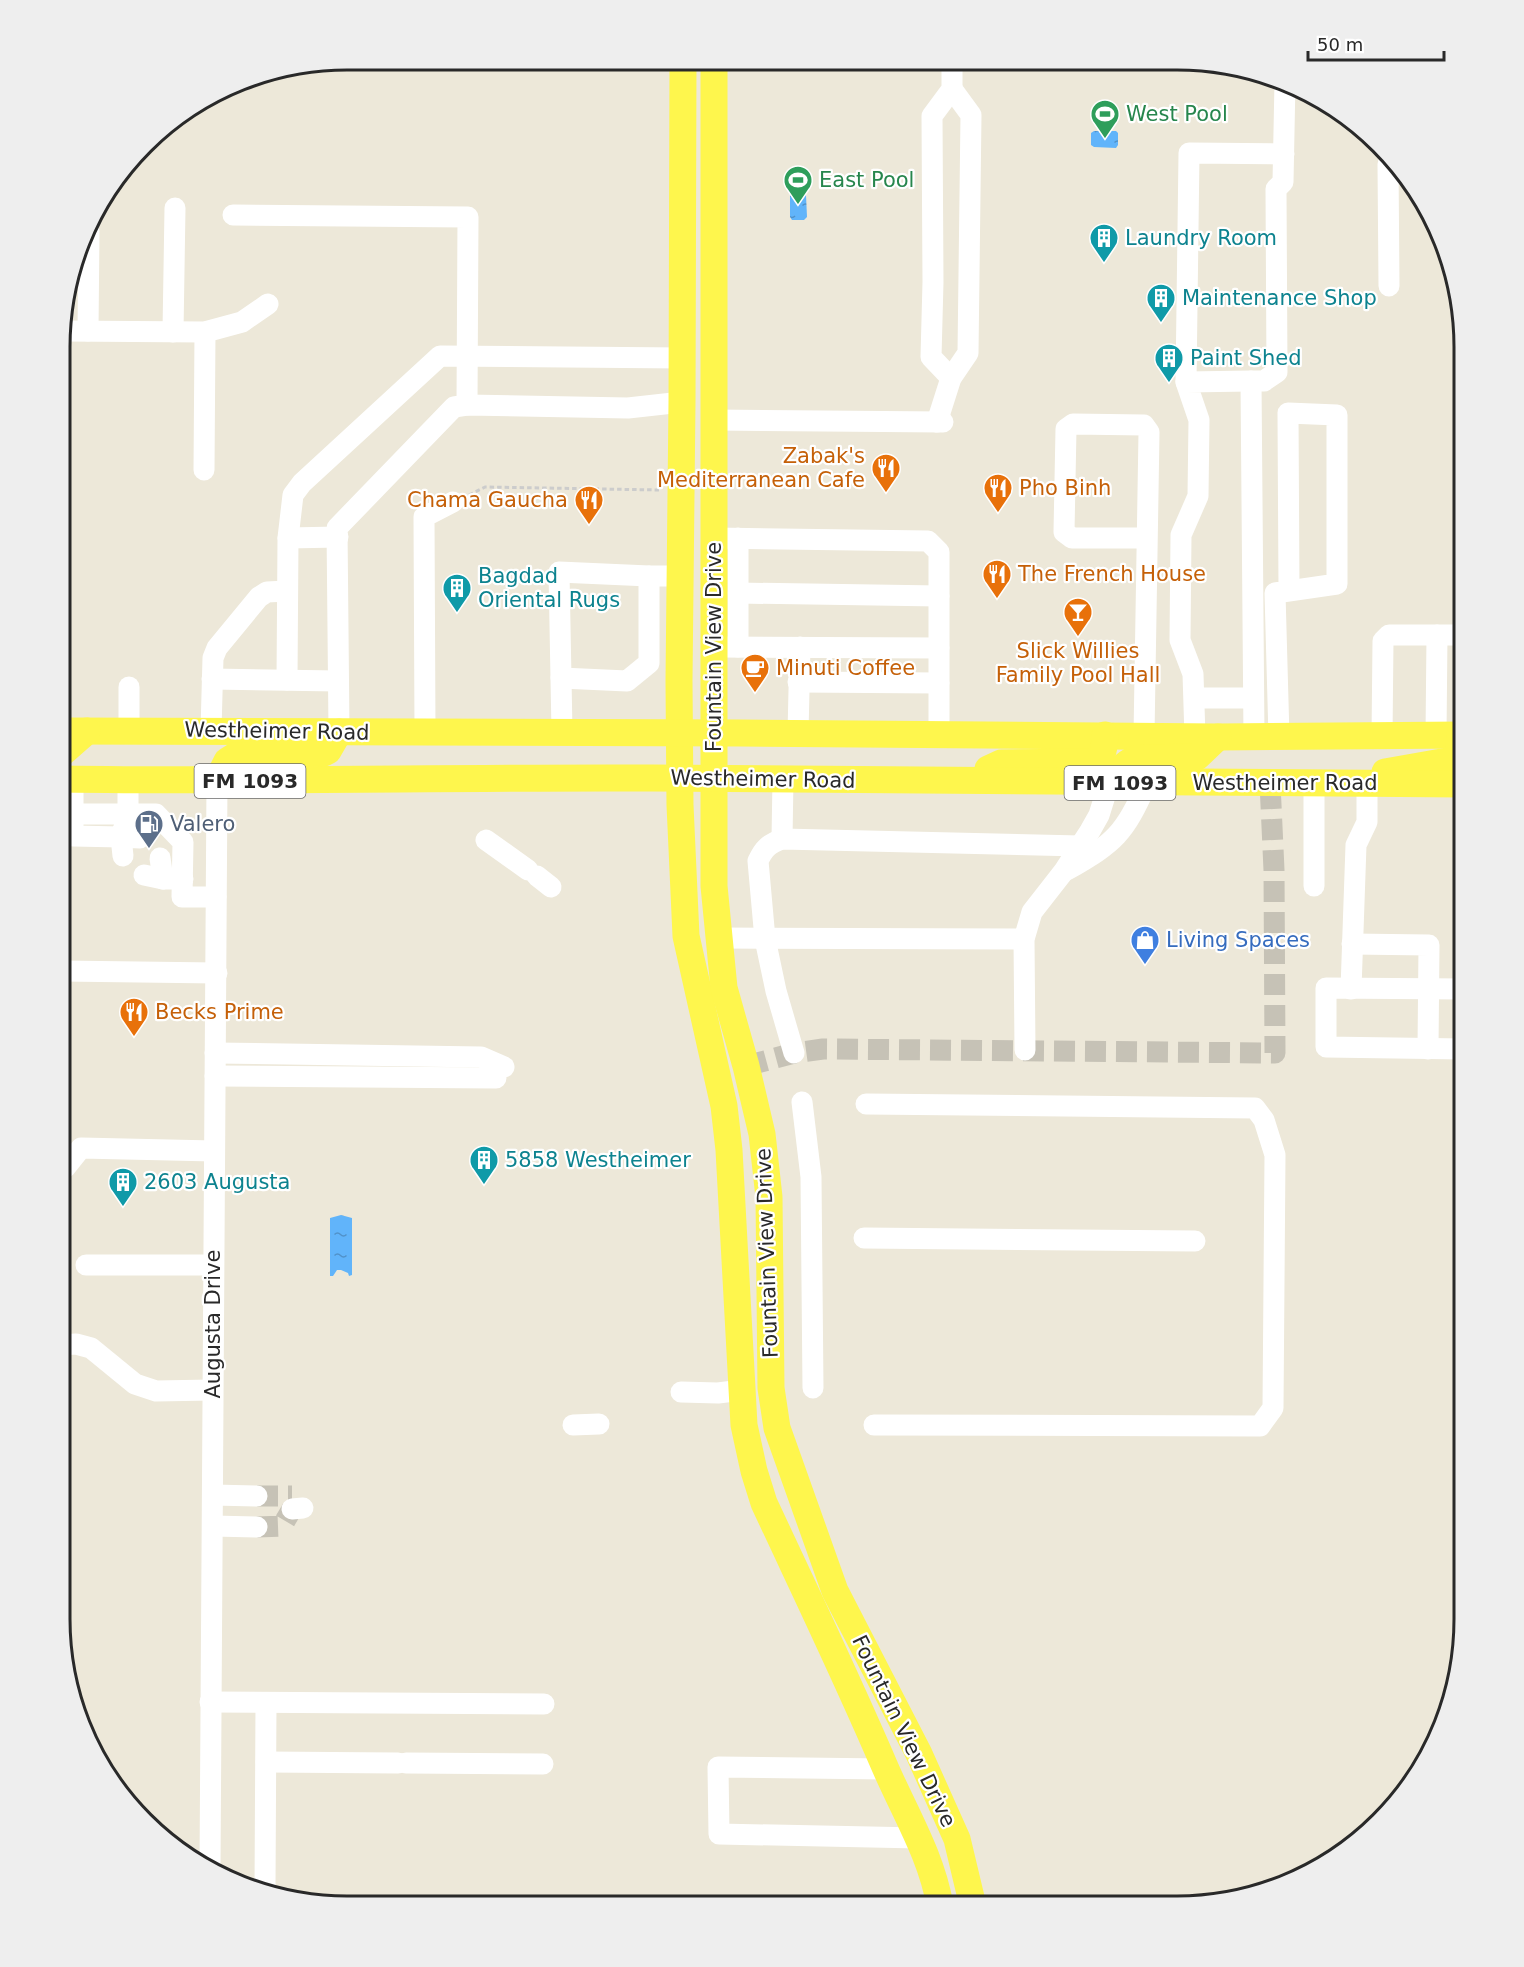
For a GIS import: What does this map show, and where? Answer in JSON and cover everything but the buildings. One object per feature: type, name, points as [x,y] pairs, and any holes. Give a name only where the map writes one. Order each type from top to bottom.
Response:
[{"type":"main road","name":"Fountain View Drive","points":[[683,70],[679,732],[686,936],[724,1106],[729,1150],[744,1425],[754,1472],[764,1503],[919,1838],[939,1896]]},
{"type":"main road","name":"Fountain View Drive","points":[[714,70],[714,411],[726,538],[726,647],[714,732],[714,886],[724,988],[762,1134],[769,1197],[771,1388],[777,1428],[835,1591],[919,1754],[957,1839],[971,1896]]},
{"type":"main road","points":[[682,402],[714,411]]},
{"type":"main road","name":"Westheimer Road","points":[[74,731],[714,732],[1206,737],[1453,735]]},
{"type":"main road","points":[[217,781],[227,761],[235,756],[324,753],[328,751],[339,732]]},
{"type":"main road","points":[[960,781],[1001,763],[1092,762],[1100,758],[1104,752],[1105,735]]},
{"type":"main road","points":[[1109,783],[1123,766],[1138,758],[1197,757],[1206,737]]},
{"type":"main road","points":[[1321,784],[1454,759]]},
{"type":"main road","name":"Westheimer Road","points":[[71,779],[217,781],[439,777],[1454,784]]},
{"type":"main road","points":[[716,1072],[746,1066]]},
{"type":"main road","points":[[724,1106],[755,1101]]},
{"type":"main road","points":[[742,1390],[771,1388]]},
{"type":"main road","points":[[886,1769],[919,1754]]},
{"type":"street","points":[[714,411],[940,422],[951,378],[968,352],[971,115],[952,89],[952,70]]},
{"type":"street","points":[[951,378],[931,357],[932,116],[952,89]]},
{"type":"street","points":[[1186,382],[1264,381],[1277,372],[1276,189],[1284,182],[1285,93]]},
{"type":"street","points":[[1206,737],[1195,698],[1193,674],[1180,640],[1181,535],[1197,496],[1199,420],[1186,382],[1188,153],[1284,154]]},
{"type":"street","points":[[1388,169],[1389,286]]},
{"type":"street","points":[[173,332],[175,208]]},
{"type":"street","points":[[234,215],[468,217],[467,405]]},
{"type":"street","points":[[88,331],[89,249]]},
{"type":"street","points":[[71,331],[205,332],[242,322],[268,304]]},
{"type":"street","points":[[204,470],[205,332]]},
{"type":"street","points":[[287,680],[288,538],[293,495],[302,483],[440,356],[682,358]]},
{"type":"street","points":[[1251,381],[1253,698],[1266,737]]},
{"type":"street","points":[[339,732],[338,528],[454,407],[467,405],[628,408],[682,402]]},
{"type":"street","points":[[1266,737],[1275,593],[1290,591],[1338,584],[1337,415],[1288,413],[1290,591]]},
{"type":"street","points":[[1144,736],[1149,432],[1144,425],[1072,424],[1066,429],[1064,532],[1072,538],[1147,538]]},
{"type":"street","points":[[425,732],[424,517],[453,502]]},
{"type":"street","points":[[288,538],[338,537]]},
{"type":"street","points":[[939,648],[726,647],[738,593],[726,538],[928,541],[939,552],[939,596],[939,648],[939,735]]},
{"type":"street","points":[[562,732],[560,572],[681,576]]},
{"type":"street","points":[[561,678],[627,681],[649,663],[649,576]]},
{"type":"street","points":[[211,730],[213,658],[217,648],[259,597],[267,592],[287,591]]},
{"type":"street","points":[[738,593],[939,596]]},
{"type":"street","points":[[1382,736],[1383,641],[1389,635],[1454,635]]},
{"type":"street","points":[[1437,635],[1453,735]]},
{"type":"street","points":[[798,733],[800,647]]},
{"type":"street","points":[[212,679],[338,681]]},
{"type":"street","points":[[798,682],[939,683]]},
{"type":"street","points":[[129,687],[129,730]]},
{"type":"street","points":[[1195,698],[1253,698]]},
{"type":"street","points":[[782,839],[783,779]]},
{"type":"street","points":[[71,802],[73,836],[128,844],[128,780]]},
{"type":"street","name":"Augusta Drive","points":[[210,1860],[217,781]]},
{"type":"street","points":[[1024,1050],[1024,939],[1032,912],[1064,871],[1099,815],[1109,783]]},
{"type":"street","points":[[1064,871],[1100,851],[1113,840],[1126,825],[1147,783]]},
{"type":"street","points":[[1314,886],[1321,784]]},
{"type":"street","points":[[1351,988],[1356,845],[1367,822],[1367,784]]},
{"type":"street","points":[[73,814],[156,814],[183,842],[162,873],[182,897],[216,897]]},
{"type":"street","points":[[794,1053],[776,991],[765,939],[758,861],[770,843],[782,839],[1080,846]]},
{"type":"street","points":[[486,840],[539,878]]},
{"type":"street","points":[[719,938],[1024,939]]},
{"type":"street","points":[[1352,944],[1429,945],[1428,1049]]},
{"type":"street","points":[[71,971],[217,973]]},
{"type":"street","points":[[1454,989],[1326,988],[1326,1047],[1454,1049]]},
{"type":"street","points":[[215,1053],[481,1056],[500,1072],[215,1076]]},
{"type":"street","points":[[802,1102],[812,1189],[813,1388]]},
{"type":"street","points":[[866,1104],[1255,1108],[1264,1120],[1275,1155],[1273,1408],[1260,1426],[874,1425]]},
{"type":"street","points":[[71,1160],[81,1148],[214,1151]]},
{"type":"street","points":[[864,1238],[1195,1241]]},
{"type":"street","points":[[86,1265],[213,1265]]},
{"type":"street","points":[[71,1344],[91,1348],[135,1384],[156,1390],[212,1390]]},
{"type":"street","points":[[681,1392],[718,1393],[742,1390]]},
{"type":"street","points":[[573,1425],[599,1424]]},
{"type":"street","points":[[213,1495],[257,1496]]},
{"type":"street","points":[[213,1526],[257,1527]]},
{"type":"street","points":[[210,1702],[544,1704]]},
{"type":"street","points":[[265,1884],[266,1702]]},
{"type":"street","points":[[266,1762],[543,1764]]},
{"type":"street","points":[[886,1769],[718,1767],[719,1834],[919,1838]]},
{"type":"path","points":[[453,502],[485,487],[682,490]]},
{"type":"water","name":"West Pool","points":[[1116,131],[1118,145],[1116,148],[1091,145],[1091,133]]},
{"type":"water","name":"East Pool","points":[[792,193],[806,195],[807,217],[804,220],[792,220],[790,217],[790,195]]},
{"type":"water","points":[[341,1215],[352,1218],[352,1275],[349,1276],[348,1273],[337,1270],[333,1276],[330,1276],[330,1218]]},
{"type":"tunnel","points":[[746,1066],[794,1053],[823,1049],[1275,1053],[1274,870],[1270,783]]},
{"type":"tunnel","points":[[257,1496],[292,1496]]},
{"type":"tunnel","points":[[257,1527],[282,1526],[292,1509]]},
{"type":"place","name":"West Pool","points":[[1105,140]]},
{"type":"place","name":"East Pool","points":[[798,206]]},
{"type":"place","name":"Laundry Room","points":[[1104,264]]},
{"type":"place","name":"Maintenance Shop","points":[[1161,324]]},
{"type":"place","name":"Paint Shed","points":[[1169,384]]},
{"type":"place","name":"Zabak's Mediterranean Cafe","points":[[886,494]]},
{"type":"place","name":"Pho Binh","points":[[998,514]]},
{"type":"place","name":"Chama Gaucha","points":[[589,526]]},
{"type":"place","name":"The French House","points":[[997,600]]},
{"type":"place","name":"Bagdad Oriental Rugs","points":[[457,614]]},
{"type":"place","name":"Slick Willies Family Pool Hall","points":[[1078,638]]},
{"type":"place","name":"Minuti Coffee","points":[[755,694]]},
{"type":"place","name":"Valero","points":[[149,850]]},
{"type":"place","name":"Living Spaces","points":[[1145,966]]},
{"type":"place","name":"Becks Prime","points":[[134,1038]]},
{"type":"place","name":"5858 Westheimer","points":[[484,1186]]},
{"type":"place","name":"2603 Augusta","points":[[123,1208]]}]
